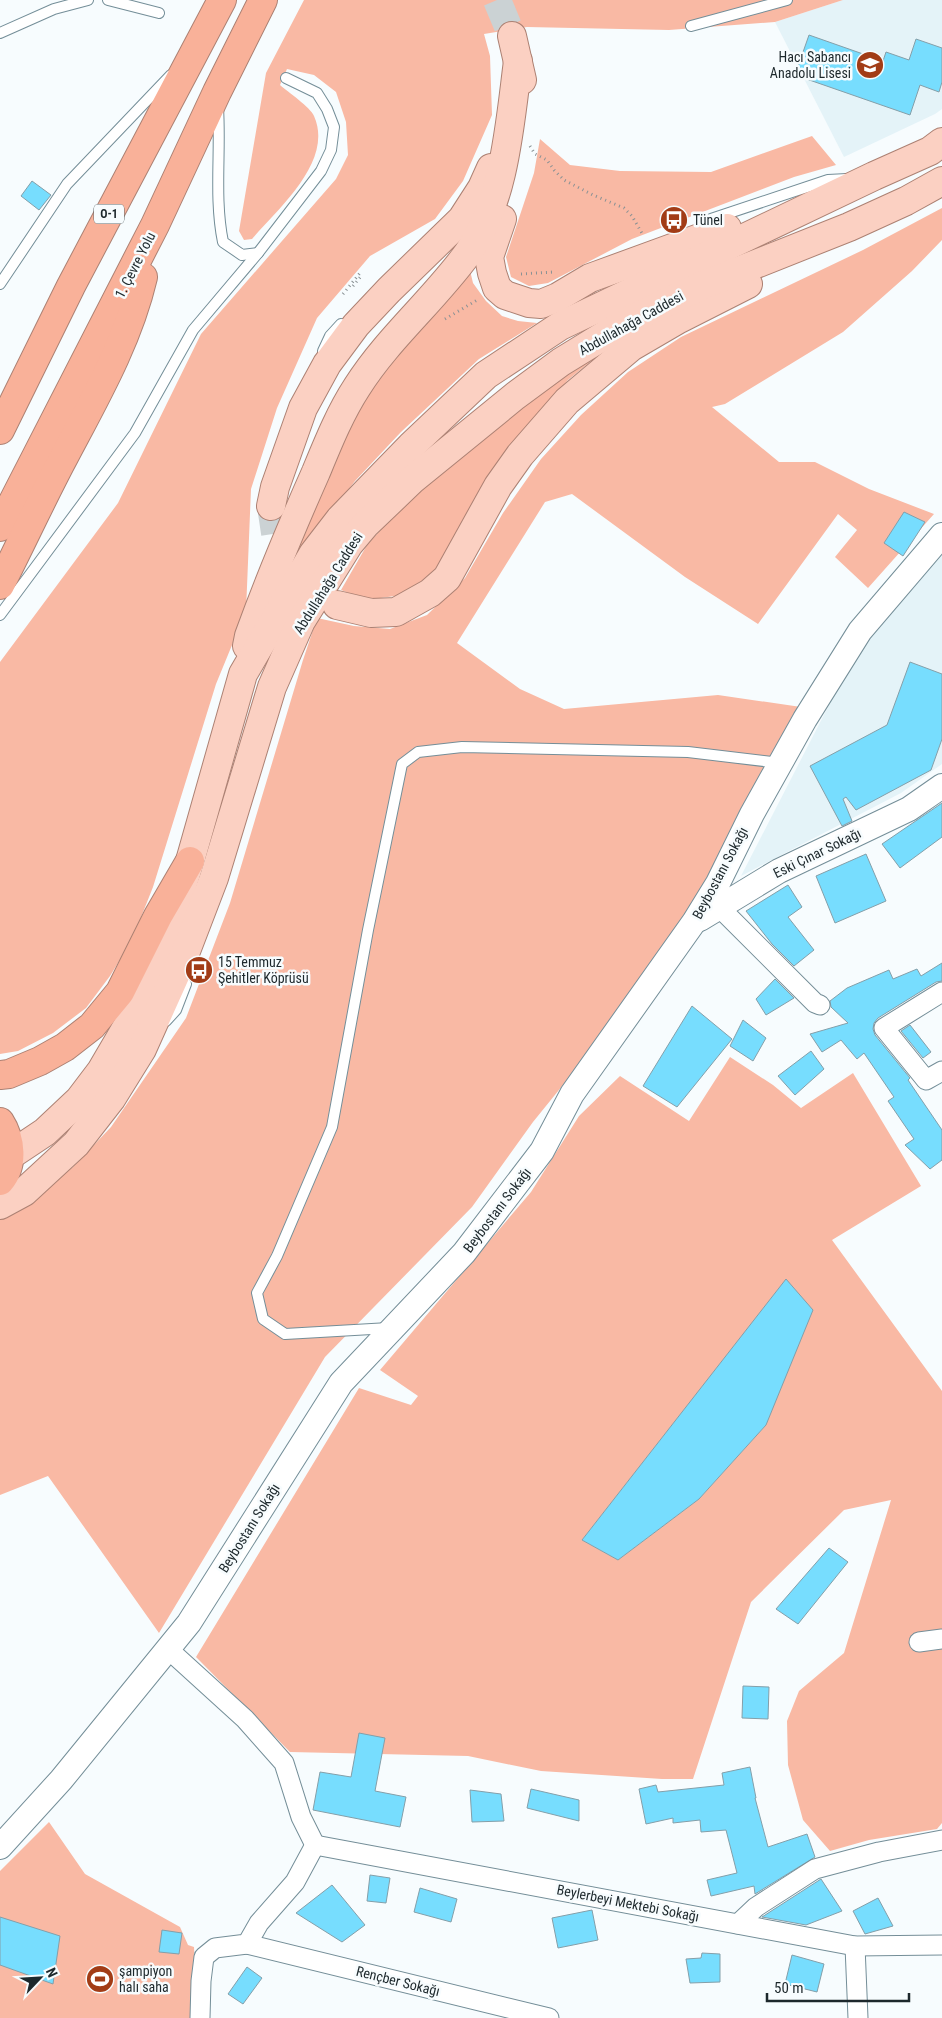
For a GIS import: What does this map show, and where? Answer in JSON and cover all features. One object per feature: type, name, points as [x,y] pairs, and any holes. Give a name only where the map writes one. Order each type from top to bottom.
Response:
[{"type":"highway","name":"O-1","points":[[0,430],[71,286],[222,0]]},
{"type":"highway","name":"1. Çevre Yolu","points":[[0,527],[156,225],[217,92],[263,0]]},
{"type":"highway","points":[[0,585],[103,384],[139,296],[156,225]]},
{"type":"highway","points":[[0,1075],[9,1074],[65,1048],[92,1026],[120,992],[158,916],[190,861]]},
{"type":"highway","points":[[0,1122],[6,1132],[5,1160],[0,1181]]},
{"type":"main road","points":[[515,48],[516,133],[510,197],[489,257],[497,288],[505,295],[517,300],[541,304],[558,297],[590,278],[860,180]]},
{"type":"main road","points":[[271,506],[275,487],[303,408],[327,364],[356,325],[462,219],[516,133]]},
{"type":"main road","points":[[243,674],[249,636],[273,572],[333,433],[356,387],[390,342],[469,252],[490,211],[516,133]]},
{"type":"main road","name":"Abdullahağa Caddesi","points":[[5,1160],[45,1132],[79,1100],[101,1071],[142,1001],[190,861],[243,674],[313,554],[340,519],[411,446],[486,375],[560,326],[860,180],[930,151],[942,142]]},
{"type":"main road","name":"Abdullahağa Caddesi","points":[[0,1205],[24,1192],[76,1144],[111,1099],[142,1049],[182,960],[214,878],[272,687],[301,621],[349,544],[365,525],[412,480],[474,428],[561,362],[638,316],[703,285],[898,205],[942,181]]},
{"type":"main road","points":[[337,605],[372,613],[396,612],[430,593],[447,578],[498,486],[520,455],[567,401],[631,347],[679,319],[757,279],[810,242]]},
{"type":"street","name":"Beybostanı Sokağı","points":[[0,1847],[61,1780],[189,1623],[341,1383],[464,1253],[542,1151],[572,1094],[694,922],[718,883],[752,814],[805,719],[860,631],[942,536]]},
{"type":"street","name":"Eski Çınar Sokağı","points":[[694,922],[779,871],[909,809],[942,786]]},
{"type":"street","points":[[718,906],[811,999],[820,1004]]},
{"type":"street","points":[[942,992],[884,1028],[926,1080],[942,1071]]},
{"type":"street","points":[[919,1642],[942,1639]]},
{"type":"street","points":[[168,1649],[245,1719],[284,1763],[301,1817],[315,1845],[295,1882],[259,1923],[247,1944],[215,1948],[204,1957],[200,2018]]},
{"type":"street","points":[[738,1924],[756,1906],[815,1870],[879,1852],[942,1840]]},
{"type":"street","name":"Beylerbeyi Mektebi Sokağı","points":[[315,1845],[855,1946],[942,1945]]},
{"type":"street","name":"Rençber Sokağı","points":[[247,1944],[549,2018]]},
{"type":"street","points":[[855,1946],[858,2018]]},
{"type":"lane","points":[[0,33],[54,9],[88,0]]},
{"type":"lane","points":[[108,0],[159,13]]},
{"type":"lane","points":[[691,26],[787,0]]},
{"type":"lane","points":[[0,284],[67,184],[198,47]]},
{"type":"lane","points":[[0,615],[135,433],[194,330],[258,253],[321,171],[331,150],[334,127],[327,109],[317,93],[286,78]]},
{"type":"lane","points":[[217,92],[220,136],[219,221],[223,242],[242,255],[258,253]]},
{"type":"lane","points":[[706,222],[828,180],[860,180]]},
{"type":"lane","points":[[404,260],[462,219]]},
{"type":"lane","points":[[590,278],[606,263],[648,244]]},
{"type":"lane","points":[[303,408],[316,366],[330,336],[349,315]]},
{"type":"lane","points":[[393,1328],[285,1334],[262,1319],[257,1293],[278,1256],[332,1127],[368,930],[402,764],[418,752],[462,747],[688,752],[781,763]]},
{"type":"lane","points":[[210,916],[214,878]]},
{"type":"lane","points":[[142,1049],[176,1010],[189,976]]},
{"type":"path","points":[[516,133],[535,154],[547,160],[564,180],[593,196],[620,205],[628,211],[648,244]]},
{"type":"path","points":[[521,274],[559,271]]},
{"type":"path","points":[[343,294],[360,273],[363,276],[353,286]]},
{"type":"shaded area","points":[[304,0],[843,0],[775,22],[669,30],[527,27],[484,34],[490,56],[492,115],[463,181],[435,219],[370,256],[317,318],[277,408],[251,489],[246,611],[216,684],[153,887],[132,940],[110,976],[86,1008],[53,1033],[18,1051],[0,1054],[0,662],[118,503],[201,334],[336,179],[348,155],[346,122],[336,92],[314,75],[287,69],[280,85],[312,112],[318,133],[317,150],[301,183],[289,198],[252,239],[244,240],[239,231],[266,73]]},
{"type":"shaded area","name":"Hacı Sabancı Anadolu Lisesi","points":[[843,0],[942,0],[942,109],[844,157],[775,22]]},
{"type":"shaded area","points":[[812,136],[836,165],[794,177],[632,239],[548,283],[529,286],[511,277],[506,257],[534,173],[540,139],[570,165],[620,171],[711,172]]},
{"type":"shaded area","points":[[942,208],[942,240],[912,271],[843,332],[725,404],[712,407],[779,462],[815,462],[869,489],[934,514],[868,588],[835,557],[857,530],[838,514],[758,624],[685,577],[572,494],[545,502],[457,643],[520,689],[564,709],[718,695],[801,707],[665,959],[533,1122],[472,1207],[325,1357],[159,1633],[48,1476],[0,1495],[0,1214],[29,1200],[73,1167],[111,1127],[186,1018],[230,903],[317,618],[354,626],[390,629],[427,615],[465,578],[503,513],[541,459],[581,415],[628,372],[681,337],[863,250]]},
{"type":"shaded area","points":[[468,262],[473,283],[486,301],[502,316],[518,321],[537,323],[479,359],[401,432],[355,481],[286,572],[355,407]]},
{"type":"shaded area","points":[[628,331],[568,380],[516,441],[441,570],[422,587],[395,596],[366,600],[341,590],[367,545],[411,496],[463,445]]},
{"type":"shaded area","points":[[942,550],[942,764],[901,793],[741,876],[863,639]]},
{"type":"shaded area","points":[[730,1057],[773,1085],[801,1108],[853,1073],[921,1186],[832,1240],[942,1391],[942,1823],[937,1829],[869,1840],[830,1851],[803,1820],[788,1765],[787,1721],[799,1691],[844,1653],[891,1500],[844,1510],[751,1602],[693,1779],[662,1779],[541,1771],[468,1756],[290,1752],[196,1657],[359,1388],[411,1405],[418,1396],[380,1370],[531,1192],[579,1116],[620,1076],[689,1121]],"holes":[[[786,1280],[766,1425],[699,1499],[618,1560],[582,1540]]]},
{"type":"shaded area","points":[[49,1822],[85,1874],[180,1927],[188,1945],[194,1947],[197,2018],[0,2018],[0,1871]]},
{"type":"building","name":"Hacı Sabancı Anadolu Lisesi","points":[[809,35],[883,61],[886,52],[909,60],[916,39],[942,48],[942,82],[939,92],[920,85],[910,115],[795,75]]},
{"type":"building","points":[[32,181],[51,195],[39,210],[21,196]]},
{"type":"building","points":[[904,512],[925,522],[903,556],[884,543]]},
{"type":"building","points":[[910,662],[942,674],[942,739],[931,770],[856,810],[846,797],[843,799],[852,821],[842,826],[810,766],[887,725]]},
{"type":"building","points":[[942,803],[942,837],[900,868],[882,844]]},
{"type":"building","points":[[866,854],[886,901],[835,923],[816,876]]},
{"type":"building","points":[[788,885],[802,907],[788,917],[814,950],[794,966],[772,944],[746,911]]},
{"type":"building","points":[[942,963],[942,981],[936,982],[878,1018],[874,1023],[873,1029],[875,1035],[910,1078],[908,1080],[942,1130],[942,1160],[930,1169],[905,1145],[914,1139],[888,1101],[894,1097],[864,1053],[857,1059],[841,1040],[822,1052],[810,1034],[848,1023],[831,1007],[830,1001],[847,988],[889,970],[893,979],[917,969],[921,976]]},
{"type":"building","points":[[775,979],[794,998],[766,1015],[756,999]]},
{"type":"building","points":[[692,1006],[732,1039],[677,1107],[643,1086]]},
{"type":"building","points":[[743,1020],[766,1038],[753,1061],[730,1046]]},
{"type":"building","points":[[910,1025],[931,1052],[923,1058],[901,1031]]},
{"type":"building","points":[[811,1051],[824,1069],[795,1095],[778,1076]]},
{"type":"building","points":[[786,1279],[813,1310],[766,1425],[699,1499],[618,1560],[582,1540]]},
{"type":"building","points":[[829,1548],[848,1562],[798,1624],[776,1609]]},
{"type":"building","points":[[743,1686],[769,1687],[768,1719],[742,1718]]},
{"type":"building","points":[[359,1733],[385,1738],[375,1791],[406,1797],[400,1827],[313,1810],[320,1772],[351,1777]]},
{"type":"building","points":[[750,1767],[755,1798],[768,1847],[807,1834],[815,1857],[755,1894],[754,1886],[711,1896],[707,1880],[737,1873],[726,1830],[701,1832],[700,1820],[673,1823],[673,1818],[646,1824],[639,1789],[656,1785],[658,1792],[724,1785],[722,1773]]},
{"type":"building","points":[[531,1789],[579,1800],[579,1821],[527,1808]]},
{"type":"building","points":[[470,1790],[501,1794],[504,1821],[472,1822]]},
{"type":"building","points":[[370,1875],[390,1878],[386,1903],[367,1901]]},
{"type":"building","points":[[821,1879],[842,1911],[806,1925],[762,1917]]},
{"type":"building","points":[[332,1885],[365,1925],[342,1942],[296,1913]]},
{"type":"building","points":[[420,1888],[457,1899],[451,1922],[414,1912]]},
{"type":"building","points":[[878,1898],[893,1926],[865,1934],[853,1911]]},
{"type":"building","points":[[592,1910],[598,1940],[558,1948],[552,1918]]},
{"type":"building","points":[[0,1917],[60,1936],[53,1984],[0,1965]]},
{"type":"building","points":[[162,1930],[182,1933],[179,1954],[159,1952]]},
{"type":"building","points":[[702,1953],[720,1954],[720,1982],[690,1983],[686,1959],[701,1958]]},
{"type":"building","points":[[792,1955],[824,1964],[817,1992],[785,1984]]},
{"type":"building","points":[[247,1967],[262,1978],[243,2004],[228,1994]]},
{"type":"tunnel","points":[[497,0],[512,36]]},
{"type":"tunnel","points":[[271,506],[277,546],[287,567]]},
{"type":"place","name":"Hacı Sabancı Anadolu Lisesi","points":[[870,65]]},
{"type":"place","name":"Tünel","points":[[674,220]]},
{"type":"place","name":"15 Temmuz Şehitler Köprüsü","points":[[199,970]]},
{"type":"place","name":"şampiyon halı saha","points":[[100,1979]]}]
